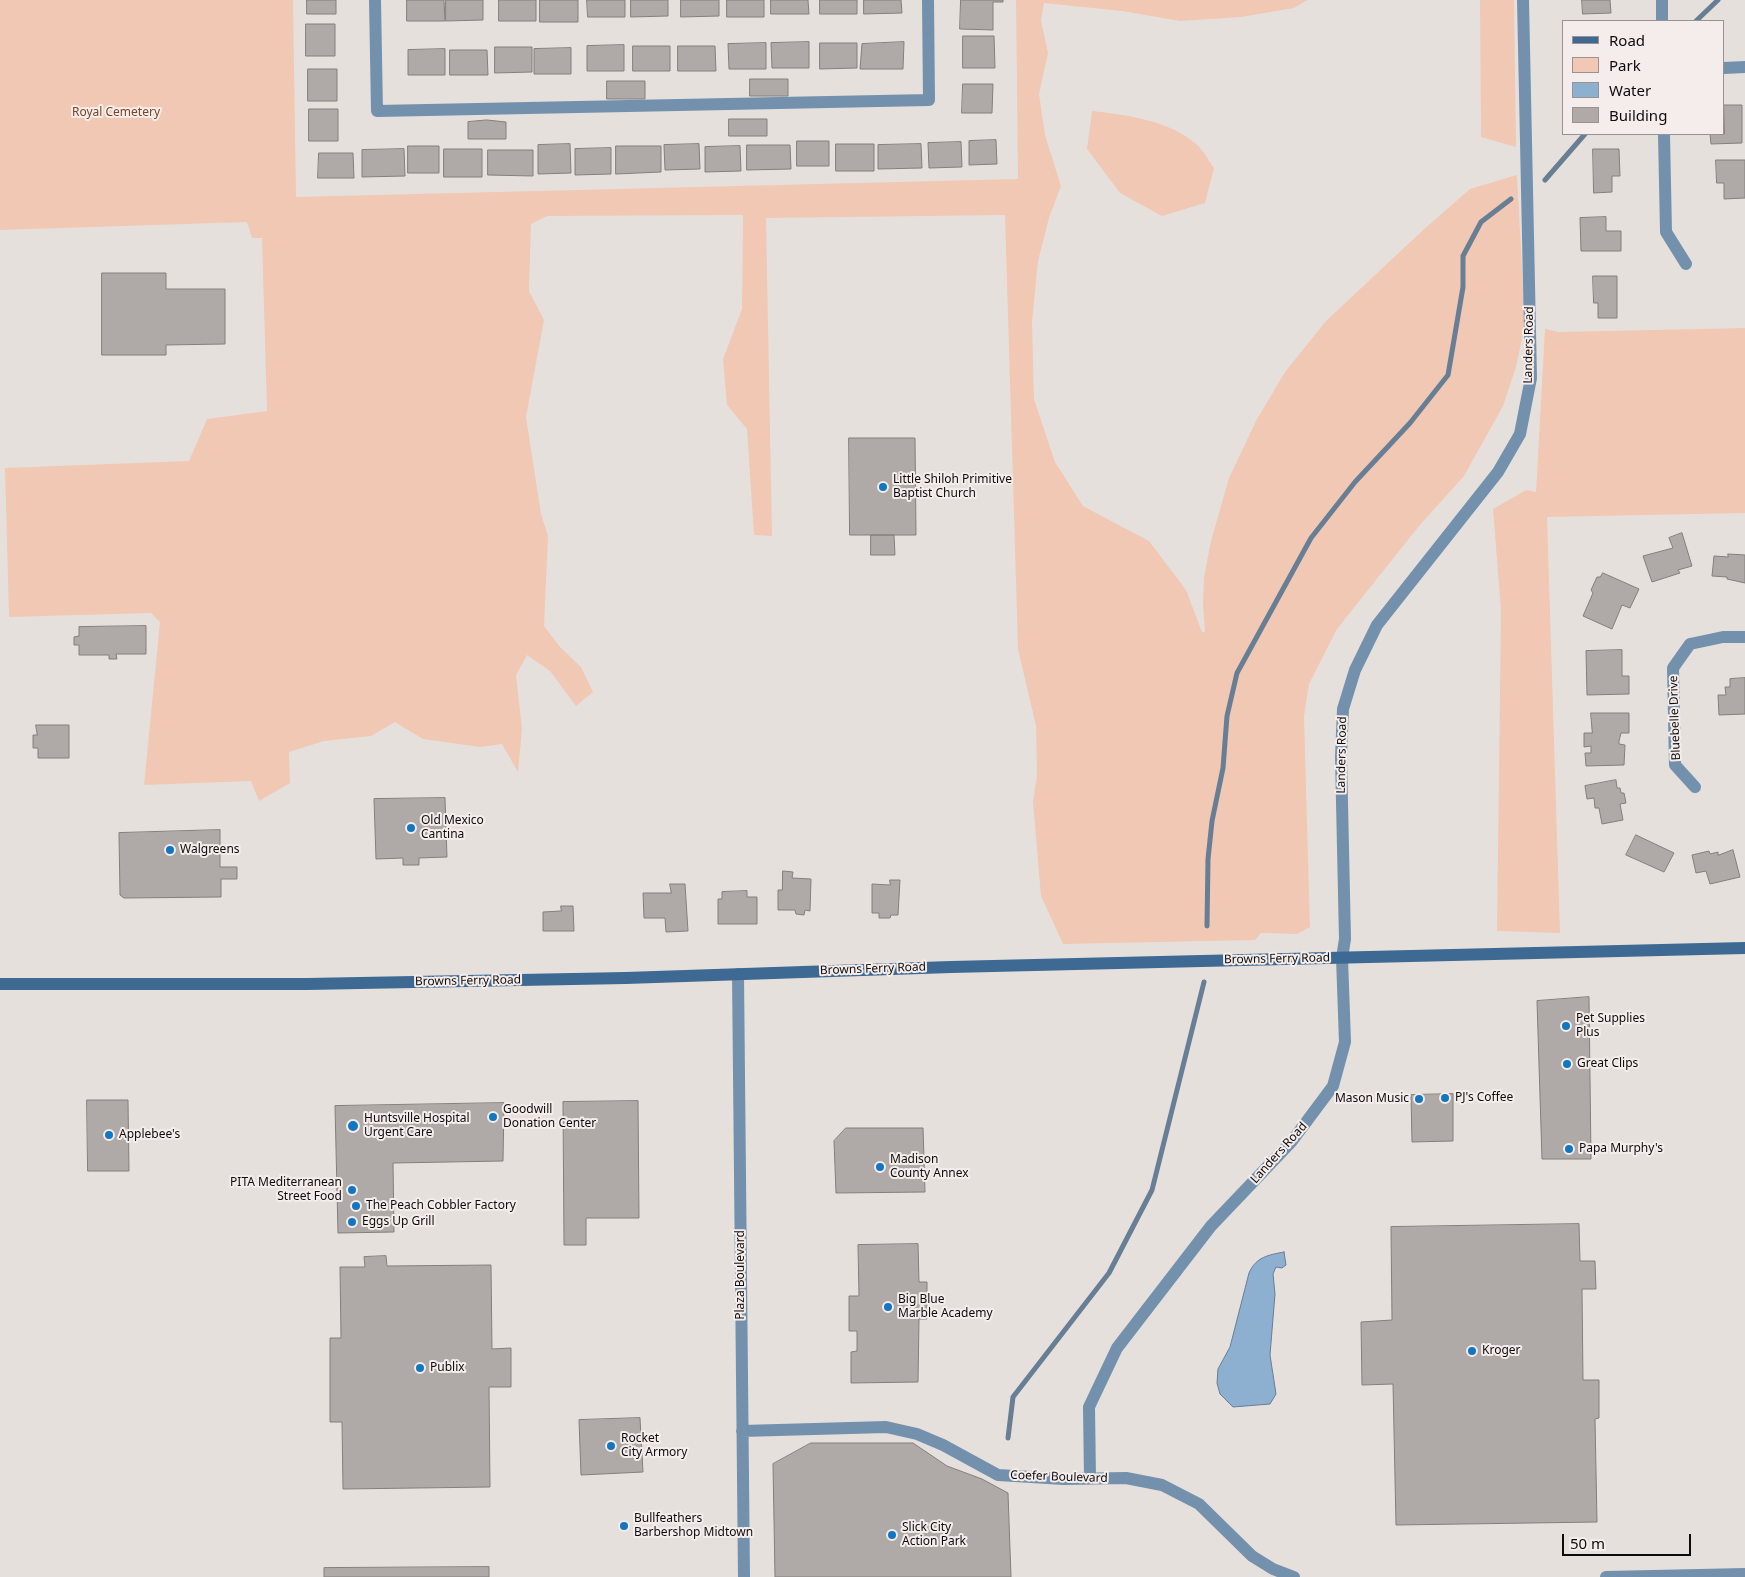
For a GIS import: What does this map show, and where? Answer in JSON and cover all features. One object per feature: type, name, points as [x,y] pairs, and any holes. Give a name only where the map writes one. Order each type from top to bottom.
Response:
[{"type":"main road","name":"Browns Ferry Road","points":[[0,984],[307,984],[626,978],[1745,948]]},
{"type":"street","points":[[375,0],[377,111],[929,100],[928,0]]},
{"type":"street","name":"Landers Road","points":[[1090,1478],[1089,1407],[1117,1348],[1211,1226],[1287,1147],[1334,1086],[1345,1042],[1342,958],[1345,939],[1341,757],[1343,709],[1355,670],[1377,626],[1498,472],[1520,434],[1531,378],[1523,0]]},
{"type":"street","points":[[1662,0],[1662,20]]},
{"type":"street","points":[[1725,68],[1745,67]]},
{"type":"street","points":[[1664,135],[1666,232],[1686,264]]},
{"type":"street","name":"Bluebelle Drive","points":[[1695,787],[1675,765],[1674,668],[1690,644],[1723,637],[1745,637]]},
{"type":"street","name":"Plaza Boulevard","points":[[738,974],[744,1577]]},
{"type":"street","name":"Coefer Boulevard","points":[[742,1431],[886,1427],[917,1434],[943,1445],[998,1475],[1142,1480],[1162,1484],[1199,1504],[1252,1556],[1273,1569],[1294,1577]]},
{"type":"street","points":[[1606,1577],[1745,1574]]},
{"type":"green space","name":"Royal Cemetery","points":[[0,0],[293,0],[296,197],[1018,179],[1016,0],[1307,0],[1294,8],[1241,17],[1180,21],[1122,11],[1044,3],[1041,21],[1048,53],[1039,94],[1045,135],[1061,186],[1049,218],[1038,261],[1032,322],[1034,399],[1055,462],[1083,506],[1149,541],[1186,590],[1202,632],[1205,632],[1203,605],[1204,577],[1211,541],[1229,478],[1256,421],[1285,372],[1326,321],[1470,189],[1517,175],[1525,324],[1516,367],[1503,406],[1464,476],[1419,526],[1337,629],[1309,684],[1304,716],[1310,927],[1297,934],[1261,933],[1255,940],[1063,944],[1041,896],[1033,802],[1037,775],[1036,726],[1018,649],[1005,215],[766,218],[772,536],[754,535],[747,429],[727,405],[723,359],[742,309],[743,215],[547,216],[531,224],[529,291],[544,320],[526,417],[541,514],[548,536],[544,626],[560,647],[581,667],[593,692],[576,706],[550,671],[527,655],[516,675],[522,729],[518,772],[502,744],[480,747],[423,739],[395,722],[371,736],[324,741],[289,752],[290,783],[259,801],[251,781],[144,785],[160,622],[151,613],[9,617],[5,468],[189,461],[207,419],[267,411],[262,238],[252,238],[247,222],[0,230]]},
{"type":"green space","points":[[1480,0],[1514,0],[1516,147],[1481,137]]},
{"type":"green space","points":[[1092,111],[1119,114],[1159,124],[1184,135],[1198,145],[1214,168],[1205,203],[1162,216],[1120,193],[1087,149]]},
{"type":"green space","points":[[1745,328],[1745,513],[1547,517],[1560,933],[1497,931],[1501,611],[1493,509],[1526,490],[1536,492],[1545,329],[1559,332]]},
{"type":"water","points":[[1284,1252],[1286,1265],[1282,1268],[1276,1267],[1273,1274],[1275,1294],[1270,1355],[1276,1394],[1270,1404],[1233,1407],[1220,1394],[1217,1383],[1218,1369],[1230,1347],[1249,1273],[1259,1260]]},
{"type":"building","points":[[307,0],[336,0],[336,14],[307,14]]},
{"type":"building","points":[[407,0],[444,0],[445,21],[407,21]]},
{"type":"building","points":[[446,0],[483,0],[483,20],[446,21]]},
{"type":"building","points":[[499,0],[536,0],[536,21],[499,21]]},
{"type":"building","points":[[540,0],[578,0],[578,22],[540,22]]},
{"type":"building","points":[[587,0],[625,0],[625,17],[588,17]]},
{"type":"building","points":[[631,0],[668,0],[668,16],[631,17]]},
{"type":"building","points":[[681,0],[719,0],[719,16],[681,17]]},
{"type":"building","points":[[727,0],[764,0],[764,17],[727,17]]},
{"type":"building","points":[[771,0],[808,0],[809,14],[771,14]]},
{"type":"building","points":[[820,0],[857,0],[857,14],[820,14]]},
{"type":"building","points":[[864,0],[901,0],[902,13],[864,14]]},
{"type":"building","points":[[961,0],[1003,0],[1003,2],[993,2],[993,30],[960,29]]},
{"type":"building","points":[[1582,0],[1610,0],[1611,13],[1583,14]]},
{"type":"building","points":[[306,24],[335,24],[335,56],[306,56]]},
{"type":"building","points":[[963,36],[994,36],[995,68],[963,68]]},
{"type":"building","points":[[809,42],[809,68],[772,68],[771,43]]},
{"type":"building","points":[[904,42],[903,69],[860,69],[862,44]]},
{"type":"building","points":[[766,43],[766,69],[729,69],[728,44]]},
{"type":"building","points":[[820,43],[857,43],[857,68],[820,69]]},
{"type":"building","points":[[624,45],[624,71],[587,71],[587,46]]},
{"type":"building","points":[[633,46],[670,46],[670,71],[633,71]]},
{"type":"building","points":[[678,46],[715,46],[716,71],[678,71]]},
{"type":"building","points":[[495,47],[532,47],[532,72],[495,73]]},
{"type":"building","points":[[571,48],[571,74],[534,74],[534,49]]},
{"type":"building","points":[[445,49],[445,75],[408,75],[408,50]]},
{"type":"building","points":[[450,50],[487,50],[488,75],[450,75]]},
{"type":"building","points":[[308,69],[337,69],[337,101],[308,101]]},
{"type":"building","points":[[750,79],[788,79],[788,96],[750,96]]},
{"type":"building","points":[[607,81],[645,81],[645,99],[607,99]]},
{"type":"building","points":[[963,84],[993,84],[992,113],[962,113]]},
{"type":"building","points":[[1725,105],[1742,105],[1742,143],[1711,144],[1710,135],[1725,135]]},
{"type":"building","points":[[309,109],[338,109],[338,141],[309,141]]},
{"type":"building","points":[[729,119],[767,119],[767,136],[729,136]]},
{"type":"building","points":[[487,120],[506,122],[506,139],[468,139],[468,122]]},
{"type":"building","points":[[996,140],[997,164],[969,165],[969,141]]},
{"type":"building","points":[[797,141],[829,141],[829,166],[797,166]]},
{"type":"building","points":[[961,142],[962,167],[929,168],[928,143]]},
{"type":"building","points":[[570,144],[571,173],[538,174],[538,145]]},
{"type":"building","points":[[699,144],[700,169],[665,170],[664,145]]},
{"type":"building","points":[[836,144],[874,144],[874,171],[836,171]]},
{"type":"building","points":[[921,144],[922,168],[878,169],[878,145]]},
{"type":"building","points":[[747,145],[790,145],[791,169],[747,170]]},
{"type":"building","points":[[408,146],[439,146],[439,173],[408,173]]},
{"type":"building","points":[[616,146],[661,146],[661,172],[616,174]]},
{"type":"building","points":[[740,146],[741,171],[705,172],[705,147]]},
{"type":"building","points":[[611,148],[611,174],[575,175],[575,149]]},
{"type":"building","points":[[404,149],[405,176],[362,177],[362,150]]},
{"type":"building","points":[[444,149],[482,149],[482,177],[444,177]]},
{"type":"building","points":[[1593,149],[1619,149],[1620,176],[1612,176],[1612,192],[1594,193]]},
{"type":"building","points":[[488,150],[533,150],[533,176],[488,175]]},
{"type":"building","points":[[319,153],[353,153],[354,178],[318,178]]},
{"type":"building","points":[[1716,160],[1745,160],[1745,198],[1724,199],[1724,183],[1717,183]]},
{"type":"building","points":[[1606,217],[1606,231],[1621,231],[1621,251],[1581,251],[1580,218]]},
{"type":"building","points":[[102,273],[166,273],[166,289],[225,289],[225,344],[166,345],[166,355],[102,355]]},
{"type":"building","points":[[1593,276],[1617,276],[1617,318],[1598,318],[1598,303],[1594,303]]},
{"type":"building","name":"Little Shiloh Primitive Baptist Church","points":[[849,438],[915,438],[916,535],[850,535]]},
{"type":"building","points":[[1682,533],[1692,566],[1678,570],[1680,573],[1652,582],[1643,556],[1673,548],[1669,538]]},
{"type":"building","points":[[871,535],[894,535],[895,555],[871,555]]},
{"type":"building","points":[[1728,554],[1745,555],[1745,583],[1727,579],[1727,577],[1712,576],[1714,556],[1728,557]]},
{"type":"building","points":[[1603,573],[1639,589],[1630,608],[1622,605],[1612,629],[1583,616],[1593,593],[1591,590],[1597,577],[1600,577]]},
{"type":"building","points":[[146,626],[146,654],[116,654],[117,659],[109,659],[109,655],[79,655],[79,645],[74,645],[74,637],[79,636],[79,627]]},
{"type":"building","points":[[1622,650],[1622,676],[1629,676],[1629,694],[1587,695],[1586,651]]},
{"type":"building","points":[[1745,678],[1745,714],[1719,715],[1718,695],[1726,695],[1725,687],[1730,687],[1730,679]]},
{"type":"building","points":[[1591,713],[1629,713],[1629,733],[1621,733],[1619,741],[1619,744],[1625,745],[1624,765],[1586,766],[1585,753],[1591,753],[1591,746],[1584,747],[1584,733],[1592,733]]},
{"type":"building","points":[[36,725],[69,725],[69,758],[38,758],[38,748],[33,748],[33,735],[37,735]]},
{"type":"building","points":[[1616,780],[1617,788],[1620,788],[1621,793],[1624,793],[1626,803],[1620,804],[1623,820],[1602,824],[1599,808],[1595,808],[1594,798],[1587,799],[1585,786]]},
{"type":"building","name":"Old Mexico Cantina","points":[[445,798],[447,857],[419,858],[419,865],[403,865],[403,858],[376,859],[374,799]]},
{"type":"building","name":"Walgreens","points":[[220,830],[220,867],[237,867],[237,879],[221,879],[221,897],[124,898],[120,895],[119,833]]},
{"type":"building","points":[[1636,835],[1674,853],[1664,872],[1626,855]]},
{"type":"building","points":[[1733,850],[1740,877],[1710,884],[1706,871],[1696,873],[1692,855],[1709,851],[1710,854],[1718,852],[1718,855]]},
{"type":"building","points":[[783,871],[793,872],[792,878],[811,879],[810,911],[805,910],[804,915],[796,914],[795,910],[778,910],[778,890],[782,890]]},
{"type":"building","points":[[890,880],[900,880],[898,915],[891,915],[890,918],[879,918],[879,913],[872,913],[872,884],[890,885]]},
{"type":"building","points":[[670,884],[685,884],[688,931],[666,932],[665,918],[644,918],[643,893],[671,893]]},
{"type":"building","points":[[747,891],[747,897],[757,897],[757,924],[718,924],[718,899],[722,899],[722,892]]},
{"type":"building","points":[[561,906],[573,906],[574,931],[543,931],[543,912],[561,911]]},
{"type":"building","points":[[1589,997],[1591,1159],[1542,1159],[1537,1001]]},
{"type":"building","points":[[1453,1094],[1453,1141],[1412,1142],[1411,1095]]},
{"type":"building","points":[[87,1100],[128,1100],[129,1171],[88,1171]]},
{"type":"building","points":[[638,1101],[639,1218],[586,1218],[586,1245],[564,1245],[563,1102]]},
{"type":"building","points":[[504,1103],[503,1161],[393,1163],[394,1232],[338,1233],[335,1106]]},
{"type":"building","name":"Madison County Annex","points":[[846,1128],[923,1128],[925,1192],[836,1193],[834,1141]]},
{"type":"building","name":"Kroger","points":[[1579,1224],[1580,1261],[1595,1261],[1596,1289],[1582,1289],[1583,1380],[1599,1380],[1599,1418],[1595,1419],[1597,1522],[1396,1525],[1393,1384],[1362,1385],[1361,1322],[1392,1320],[1391,1227]]},
{"type":"building","name":"Big Blue Marble Academy","points":[[918,1244],[919,1282],[927,1282],[927,1319],[919,1319],[918,1382],[851,1383],[851,1352],[857,1351],[857,1331],[849,1331],[849,1296],[859,1296],[858,1245]]},
{"type":"building","name":"Publix","points":[[386,1256],[387,1266],[491,1265],[492,1349],[511,1348],[511,1387],[489,1387],[490,1487],[343,1489],[342,1422],[330,1422],[330,1338],[341,1338],[340,1267],[365,1267],[364,1257]]},
{"type":"building","name":"Rocket City Armory","points":[[640,1418],[643,1472],[581,1475],[579,1420]]},
{"type":"building","name":"Slick City Action Park","points":[[811,1443],[913,1443],[947,1466],[982,1479],[1008,1493],[1011,1577],[775,1577],[773,1464]]},
{"type":"building","points":[[489,1567],[489,1577],[324,1577],[324,1568]]},
{"type":"waterway","points":[[1697,20],[1718,0]]},
{"type":"waterway","points":[[1545,180],[1584,135]]},
{"type":"waterway","points":[[1207,926],[1208,859],[1212,821],[1223,768],[1227,716],[1237,673],[1311,538],[1355,482],[1410,423],[1448,375],[1463,287],[1463,256],[1481,222],[1511,199]]},
{"type":"waterway","points":[[1008,1438],[1013,1397],[1109,1273],[1152,1190],[1204,982]]},
{"type":"place","name":"Little Shiloh Primitive Baptist Church","points":[[883,487]]},
{"type":"place","name":"Old Mexico Cantina","points":[[411,828]]},
{"type":"place","name":"Walgreens","points":[[170,850]]},
{"type":"place","name":"Pet Supplies Plus","points":[[1566,1026]]},
{"type":"place","name":"Great Clips","points":[[1567,1064]]},
{"type":"place","name":"PJ's Coffee","points":[[1445,1098]]},
{"type":"place","name":"Mason Music","points":[[1419,1099]]},
{"type":"place","name":"Goodwill Donation Center","points":[[493,1117]]},
{"type":"place","name":"Huntsville Hospital Urgent Care","points":[[353,1126]]},
{"type":"place","name":"Applebee's","points":[[109,1135]]},
{"type":"place","name":"Papa Murphy's","points":[[1569,1149]]},
{"type":"place","name":"Madison County Annex","points":[[880,1167]]},
{"type":"place","name":"PITA Mediterranean Street Food","points":[[352,1190]]},
{"type":"place","name":"The Peach Cobbler Factory","points":[[356,1206]]},
{"type":"place","name":"Eggs Up Grill","points":[[352,1222]]},
{"type":"place","name":"Big Blue Marble Academy","points":[[888,1307]]},
{"type":"place","name":"Kroger","points":[[1472,1351]]},
{"type":"place","name":"Publix","points":[[420,1368]]},
{"type":"place","name":"Rocket City Armory","points":[[611,1446]]},
{"type":"place","name":"Bullfeathers Barbershop Midtown","points":[[624,1526]]},
{"type":"place","name":"Slick City Action Park","points":[[892,1535]]}]
